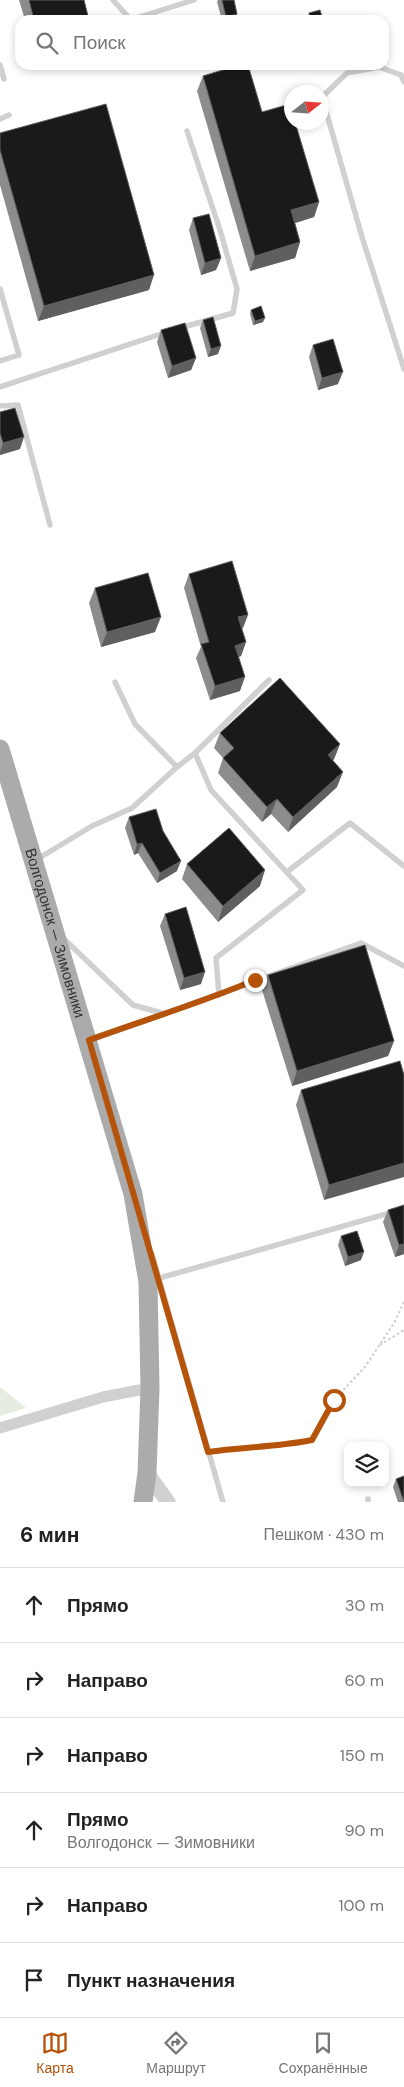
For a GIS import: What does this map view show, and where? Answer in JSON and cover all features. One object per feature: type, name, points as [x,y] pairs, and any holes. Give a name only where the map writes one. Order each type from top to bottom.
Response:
[{"type":"main road","name":"Волгодонск — Зимовники","points":[[0,749],[89,1040],[133,1194],[154,1280],[147,1473],[143,1502]]},
{"type":"street","points":[[0,1428],[103,1397],[150,1388]]},
{"type":"street","points":[[147,1473],[168,1502]]},
{"type":"lane","points":[[113,0],[126,15]]},
{"type":"lane","points":[[146,15],[194,0]]},
{"type":"lane","points":[[0,65],[4,78]]},
{"type":"lane","points":[[363,70],[347,73],[322,97],[362,236],[404,368]]},
{"type":"lane","points":[[387,70],[401,75],[404,82]]},
{"type":"lane","points":[[0,119],[9,115]]},
{"type":"lane","points":[[0,386],[233,313],[236,290],[220,230],[187,131]]},
{"type":"lane","points":[[0,289],[18,355],[0,362]]},
{"type":"lane","points":[[0,406],[18,405],[50,524]]},
{"type":"lane","points":[[34,861],[92,826],[132,808],[177,766],[196,753],[269,680]]},
{"type":"lane","points":[[114,682],[135,724],[177,766]]},
{"type":"lane","points":[[196,753],[211,790],[303,890],[216,958],[219,995]]},
{"type":"lane","points":[[287,872],[350,823],[404,866]]},
{"type":"lane","points":[[54,930],[133,1004],[162,1013]]},
{"type":"lane","points":[[361,944],[366,961]]},
{"type":"lane","points":[[89,1040],[361,944],[404,966]]},
{"type":"lane","points":[[223,1502],[154,1280],[404,1209]]},
{"type":"path","points":[[208,1452],[238,1448],[279,1447],[312,1440],[334,1400],[364,1367],[394,1323],[404,1302]]},
{"type":"path","points":[[378,1346],[404,1330]]},
{"type":"shaded area","points":[[0,1387],[26,1408],[0,1416]]},
{"type":"building","points":[[29,0],[84,0],[88,15],[33,15]]},
{"type":"building","points":[[222,0],[234,0],[237,14],[226,15]]},
{"type":"building","points":[[320,10],[322,15],[310,15],[309,13]]},
{"type":"building","points":[[223,70],[249,70],[262,112],[284,106],[284,130],[297,130],[319,202],[291,210],[300,242],[255,256],[203,76]]},
{"type":"building","points":[[106,104],[154,275],[44,306],[0,150],[0,133]]},
{"type":"building","points":[[209,214],[221,258],[205,263],[193,218]]},
{"type":"building","points":[[261,306],[265,318],[255,321],[251,310]]},
{"type":"building","points":[[213,317],[221,346],[211,349],[203,320]]},
{"type":"building","points":[[185,323],[196,358],[172,366],[161,330]]},
{"type":"building","points":[[333,339],[343,372],[322,378],[313,345]]},
{"type":"building","points":[[15,408],[24,437],[3,443],[0,433],[0,412]]},
{"type":"building","points":[[232,561],[248,615],[238,617],[246,642],[235,646],[245,677],[215,686],[201,644],[209,642],[189,574]]},
{"type":"building","points":[[148,573],[161,617],[107,632],[95,588]]},
{"type":"building","points":[[280,678],[340,744],[328,755],[343,772],[293,817],[277,799],[267,807],[223,758],[234,748],[220,733]]},
{"type":"building","points":[[156,809],[163,831],[181,861],[160,873],[142,843],[137,844],[129,817]]},
{"type":"building","points":[[229,828],[265,870],[223,906],[187,864]]},
{"type":"building","points":[[186,907],[205,972],[184,978],[165,914]]},
{"type":"building","points":[[365,945],[394,1041],[297,1071],[268,975]]},
{"type":"building","points":[[400,1061],[404,1075],[404,1163],[329,1185],[301,1090]]},
{"type":"building","points":[[404,1205],[404,1244],[399,1245],[388,1210]]},
{"type":"building","points":[[357,1231],[364,1252],[348,1257],[341,1236]]},
{"type":"building","points":[[404,1476],[404,1502],[396,1479]]},
{"type":"route","points":[[255,980],[219,995],[162,1013],[89,1040],[208,1452],[238,1448],[279,1447],[312,1440],[334,1400]]}]
